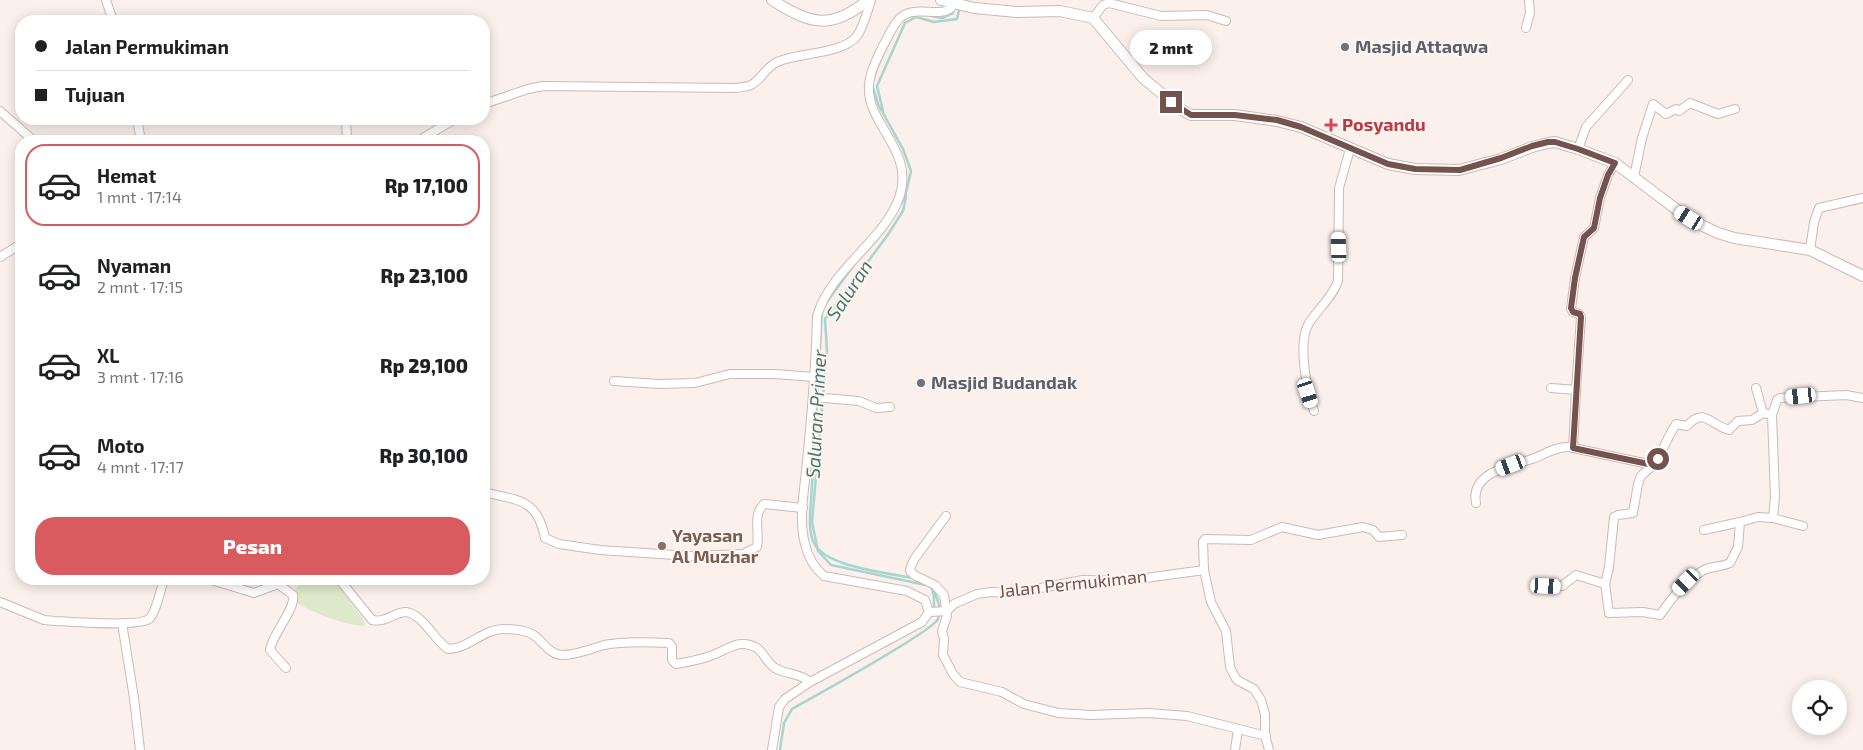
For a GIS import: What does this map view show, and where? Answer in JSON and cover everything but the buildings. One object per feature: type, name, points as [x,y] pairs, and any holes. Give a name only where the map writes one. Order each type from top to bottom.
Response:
[{"type":"street","points":[[106,0],[111,15]]},
{"type":"street","points":[[772,0],[792,13],[818,22],[829,22],[854,12],[869,0]]},
{"type":"street","points":[[490,102],[543,86],[736,88],[750,85],[759,79],[767,68],[778,61],[845,45],[856,37],[861,28],[869,0]]},
{"type":"street","points":[[941,0],[974,8],[1017,12],[1060,11],[1093,18],[1143,78],[1180,109],[1191,115],[1235,115],[1277,120],[1301,127],[1388,164],[1434,170],[1460,170],[1548,142],[1555,142],[1615,163],[1676,209],[1718,233],[1734,238],[1810,250],[1863,276]]},
{"type":"street","points":[[1526,28],[1530,13],[1530,0]]},
{"type":"street","points":[[772,750],[779,707],[785,699],[810,682],[922,622],[931,612],[925,600],[907,591],[824,576],[814,567],[804,542],[803,508],[815,397],[817,316],[820,307],[840,275],[887,220],[900,194],[902,174],[898,154],[890,136],[873,112],[869,87],[872,72],[895,24],[901,17],[913,12],[945,12],[952,8],[954,2]]},
{"type":"street","points":[[1093,18],[1103,6],[1109,3],[1161,16],[1207,15],[1226,22]]},
{"type":"street","points":[[1578,149],[1586,127],[1628,80]]},
{"type":"street","points":[[1634,177],[1642,138],[1653,104],[1666,114],[1676,109],[1679,111],[1690,103],[1718,114],[1735,109]]},
{"type":"street","points":[[0,112],[15,125]]},
{"type":"street","points":[[15,125],[27,135]]},
{"type":"street","points":[[428,135],[445,125]]},
{"type":"street","points":[[1314,411],[1306,386],[1304,338],[1308,324],[1335,290],[1338,281],[1339,188],[1350,148]]},
{"type":"street","points":[[1573,448],[1581,317],[1580,314],[1573,312],[1571,308],[1575,278],[1584,237],[1594,228],[1600,198],[1608,175],[1615,163]]},
{"type":"street","points":[[1810,250],[1814,222],[1819,208],[1863,198]]},
{"type":"street","points":[[0,257],[15,248]]},
{"type":"street","points":[[614,381],[659,384],[695,383],[730,374],[775,374],[814,377]]},
{"type":"street","points":[[1551,388],[1576,390]]},
{"type":"street","points":[[1756,388],[1768,414],[1774,479],[1773,518]]},
{"type":"street","points":[[1740,522],[1738,547],[1730,563],[1705,570],[1686,582],[1672,596],[1660,615],[1643,612],[1609,613],[1605,584],[1609,567],[1614,517],[1633,513],[1641,476],[1658,459],[1666,440],[1676,424],[1687,426],[1694,418],[1701,416],[1717,426],[1729,430],[1738,421],[1752,420],[1768,414],[1780,398],[1846,395],[1863,398]]},
{"type":"street","points":[[815,397],[859,402],[876,408],[890,407]]},
{"type":"street","points":[[1476,503],[1476,493],[1487,475],[1533,459],[1557,448],[1573,448],[1653,465]]},
{"type":"street","points":[[490,493],[520,500],[527,504],[536,515],[543,530],[544,538],[559,544],[600,550],[690,556],[743,554],[757,547],[757,520],[760,508],[764,504],[803,508]]},
{"type":"street","points":[[946,516],[915,558],[910,566],[910,571],[940,590],[946,600],[946,621],[942,630],[944,639],[943,655],[953,674],[960,682],[1002,692],[1024,704],[1058,713],[1091,715],[1149,713],[1187,716],[1266,736]]},
{"type":"street","points":[[1704,530],[1758,517],[1773,518],[1803,526]]},
{"type":"street","points":[[1269,750],[1262,700],[1254,689],[1237,680],[1230,666],[1226,631],[1211,602],[1204,570],[1203,542],[1205,539],[1251,540],[1282,527],[1318,535],[1363,527],[1373,530],[1379,537],[1402,535]]},
{"type":"street","name":"Jalan Permukiman","points":[[931,612],[945,611],[954,604],[976,594],[991,592],[1014,593],[1083,580],[1124,581],[1204,570]]},
{"type":"street","points":[[1538,585],[1562,586],[1576,575],[1605,584]]},
{"type":"street","points":[[0,602],[44,620],[122,623],[150,618],[162,585]]},
{"type":"street","points":[[228,585],[254,593],[275,585]]},
{"type":"street","points":[[279,585],[291,594],[294,600],[277,630],[270,650],[286,668]]},
{"type":"street","points":[[344,585],[372,620],[389,619],[403,612],[410,613],[435,634],[440,644],[448,649],[460,647],[490,631],[500,629],[529,633],[554,653],[564,656],[605,645],[652,642],[669,643],[672,647],[672,660],[676,664],[700,660],[725,648],[739,644],[756,648],[768,663],[777,669],[804,676],[810,682]]},
{"type":"street","points":[[122,623],[140,750]]},
{"type":"street","points":[[1235,750],[1238,729]]},
{"type":"green space","points":[[299,585],[338,585],[363,619],[365,626],[327,617],[298,604],[291,599],[292,593]]},
{"type":"waterway","name":"Saluran","points":[[883,111],[877,86],[905,23],[916,17],[934,22],[957,19],[960,6]]},
{"type":"waterway","name":"Saluran","points":[[932,16],[942,18],[953,13],[954,8]]},
{"type":"waterway","name":"Saluran Primer","points":[[878,65],[893,34]]},
{"type":"waterway","name":"Saluran","points":[[873,87],[878,104],[903,149],[911,171],[905,197],[898,208]]},
{"type":"waterway","name":"Saluran","points":[[906,197],[903,211],[887,236],[825,319],[827,351],[812,522],[818,551],[831,565],[926,585]]},
{"type":"waterway","name":"Saluran Primer","points":[[826,303],[854,265]]},
{"type":"waterway","name":"Saluran","points":[[822,312],[810,517],[812,538],[820,551],[831,558],[859,568],[913,578]]},
{"type":"waterway","name":"Saluran","points":[[927,585],[932,588],[934,611]]},
{"type":"waterway","name":"Saluran","points":[[780,750],[784,723],[792,709],[895,650],[916,637],[938,619],[940,609],[935,593]]},
{"type":"place","name":"Masjid Attaqwa","points":[[1345,47]]},
{"type":"place","name":"Posyandu","points":[[1331,125]]},
{"type":"place","name":"Masjid Budandak","points":[[921,383]]},
{"type":"place","name":"Yayasan Al Muzhar","points":[[662,546]]},
{"type":"route","points":[[1171,102],[1191,115],[1235,115],[1277,120],[1301,127],[1388,164],[1415,169],[1460,170],[1484,164],[1548,142],[1555,142],[1594,154],[1615,163],[1608,175],[1600,198],[1594,228],[1584,237],[1575,278],[1571,308],[1573,312],[1580,314],[1581,317],[1573,448],[1653,465],[1658,459]]}]
